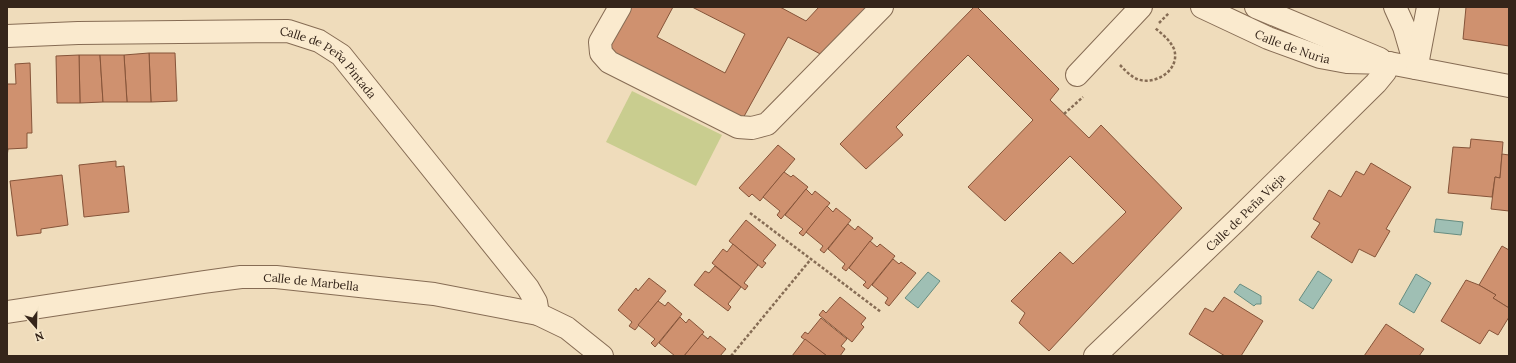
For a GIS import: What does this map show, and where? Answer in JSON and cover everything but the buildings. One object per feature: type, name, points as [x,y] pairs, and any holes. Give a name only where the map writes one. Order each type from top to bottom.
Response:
[{"type":"street","points":[[620,7],[600,42],[601,53],[609,62],[738,127],[752,128],[767,124],[882,7]]},
{"type":"street","points":[[1078,75],[1141,7]]},
{"type":"street","name":"Calle de Nuria","points":[[1202,7],[1268,38],[1320,57],[1348,62],[1389,63],[1509,86]]},
{"type":"street","name":"Calle de Nuria","points":[[1256,7],[1389,63]]},
{"type":"street","points":[[1395,7],[1404,26],[1416,68]]},
{"type":"street","points":[[1416,68],[1428,7]]},
{"type":"street","name":"Calle de Peña Pintada","points":[[7,36],[78,33],[288,31],[319,41],[341,55],[528,288],[536,302],[538,314]]},
{"type":"street","name":"Calle de Peña Vieja","points":[[1095,356],[1237,220],[1376,82],[1385,72],[1389,63]]},
{"type":"street","name":"Calle de Marbella","points":[[7,312],[241,277],[276,277],[434,294],[538,314],[567,328],[602,356]]},
{"type":"path","points":[[1120,65],[1132,76],[1148,81],[1161,78],[1168,72],[1173,65],[1174,49],[1165,37],[1155,28]]},
{"type":"path","points":[[1064,114],[1077,103]]},
{"type":"path","points":[[750,213],[882,312]]},
{"type":"path","points":[[731,356],[811,259]]},
{"type":"green space","points":[[632,91],[722,135],[696,186],[606,142]]},
{"type":"water","points":[[1436,219],[1463,222],[1461,235],[1434,232]]},
{"type":"water","points":[[1318,271],[1332,280],[1313,309],[1299,300]]},
{"type":"water","points":[[928,272],[940,281],[918,308],[905,298]]},
{"type":"water","points":[[1416,274],[1431,283],[1414,313],[1399,304]]},
{"type":"water","points":[[1240,284],[1261,296],[1261,304],[1256,304],[1254,306],[1234,292]]}]
